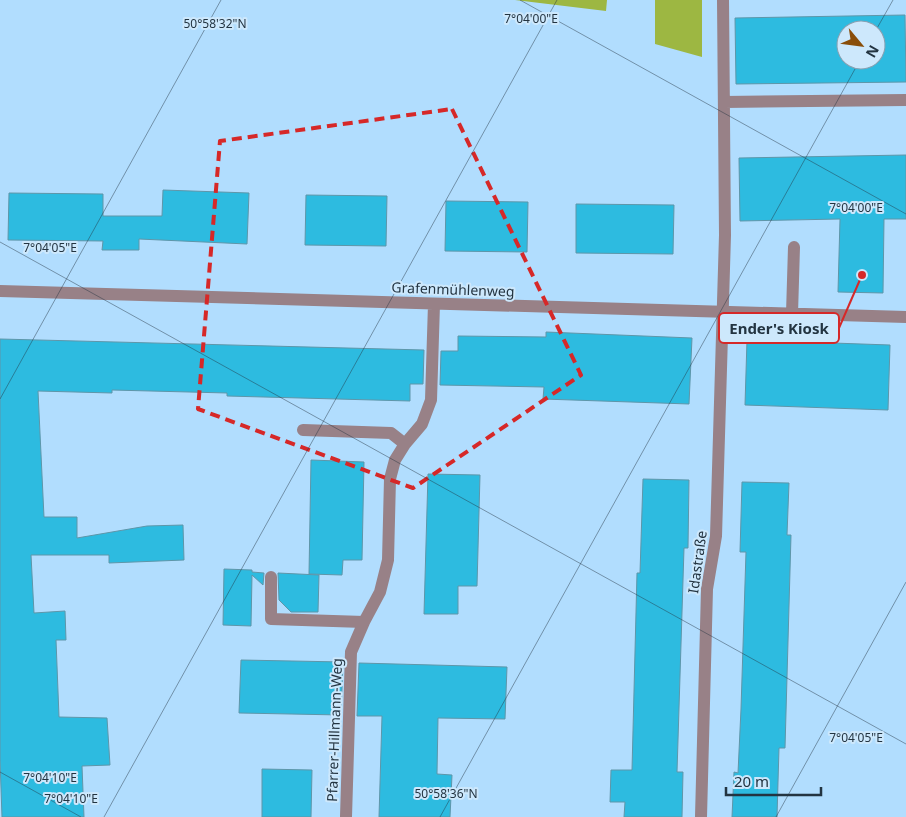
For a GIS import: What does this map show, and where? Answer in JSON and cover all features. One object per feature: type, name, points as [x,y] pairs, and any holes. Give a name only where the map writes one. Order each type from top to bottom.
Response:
[{"type":"street","name":"Idastraße","points":[[701,817],[707,589],[716,536],[723,312],[725,235],[723,0]]},
{"type":"street","points":[[724,102],[906,100]]},
{"type":"street","points":[[792,314],[794,247]]},
{"type":"street","name":"Grafenmühlenweg","points":[[0,291],[906,317]]},
{"type":"street","name":"Pfarrer-Hillmann-Weg","points":[[346,817],[351,652],[380,592],[388,560],[390,479],[395,460],[405,444],[422,424],[431,400],[434,304]]},
{"type":"street","points":[[303,430],[392,433],[405,444]]},
{"type":"street","points":[[272,577],[271,619],[364,622]]},
{"type":"highlighted area","points":[[452,109],[581,375],[413,488],[198,409],[220,141]]},
{"type":"green space","points":[[515,0],[607,0],[606,11]]},
{"type":"green space","points":[[655,0],[702,0],[702,57],[655,44]]},
{"type":"building","points":[[905,15],[906,82],[736,84],[735,18]]},
{"type":"building","points":[[906,155],[906,219],[884,219],[883,293],[838,292],[840,219],[740,221],[739,158]]},
{"type":"building","points":[[163,190],[249,193],[247,244],[139,239],[139,250],[102,250],[103,241],[8,240],[9,193],[103,194],[103,216],[162,216]]},
{"type":"building","points":[[306,195],[387,196],[386,246],[305,245]]},
{"type":"building","points":[[446,201],[528,202],[527,252],[445,251]]},
{"type":"building","points":[[576,204],[674,205],[673,254],[576,253]]},
{"type":"building","points":[[546,332],[692,338],[689,404],[543,399],[544,387],[440,385],[441,351],[458,351],[458,336],[546,337]]},
{"type":"building","points":[[0,339],[424,350],[423,384],[410,384],[410,401],[227,396],[227,393],[112,390],[112,393],[38,391],[44,517],[77,517],[77,538],[147,526],[183,525],[184,560],[109,563],[109,555],[31,555],[34,613],[65,611],[66,640],[56,640],[59,717],[107,718],[110,765],[82,766],[84,817],[2,817],[0,760]]},
{"type":"building","points":[[747,340],[890,345],[888,410],[745,405]]},
{"type":"building","points":[[311,460],[364,462],[362,560],[343,560],[342,575],[309,574]]},
{"type":"building","points":[[428,474],[480,475],[477,586],[458,586],[458,614],[424,614]]},
{"type":"building","points":[[643,479],[689,480],[688,548],[684,548],[677,772],[683,772],[682,817],[624,817],[625,802],[610,802],[611,770],[632,770],[637,573],[640,573]]},
{"type":"building","points":[[742,482],[789,483],[787,535],[791,535],[785,748],[779,748],[777,817],[732,817],[734,772],[738,773],[746,552],[740,552]]},
{"type":"building","points":[[224,569],[252,570],[252,572],[264,573],[263,585],[252,575],[251,626],[223,625]]},
{"type":"building","points":[[278,573],[319,575],[318,612],[291,612],[279,600]]},
{"type":"building","points":[[241,660],[343,662],[341,715],[239,713]]},
{"type":"building","points":[[359,663],[507,667],[505,719],[438,718],[437,774],[452,775],[450,817],[379,817],[382,716],[357,716]]},
{"type":"building","points":[[262,769],[312,770],[311,817],[262,817]]},
{"type":"place","name":"Ender's Kiosk","points":[[862,275]]}]
